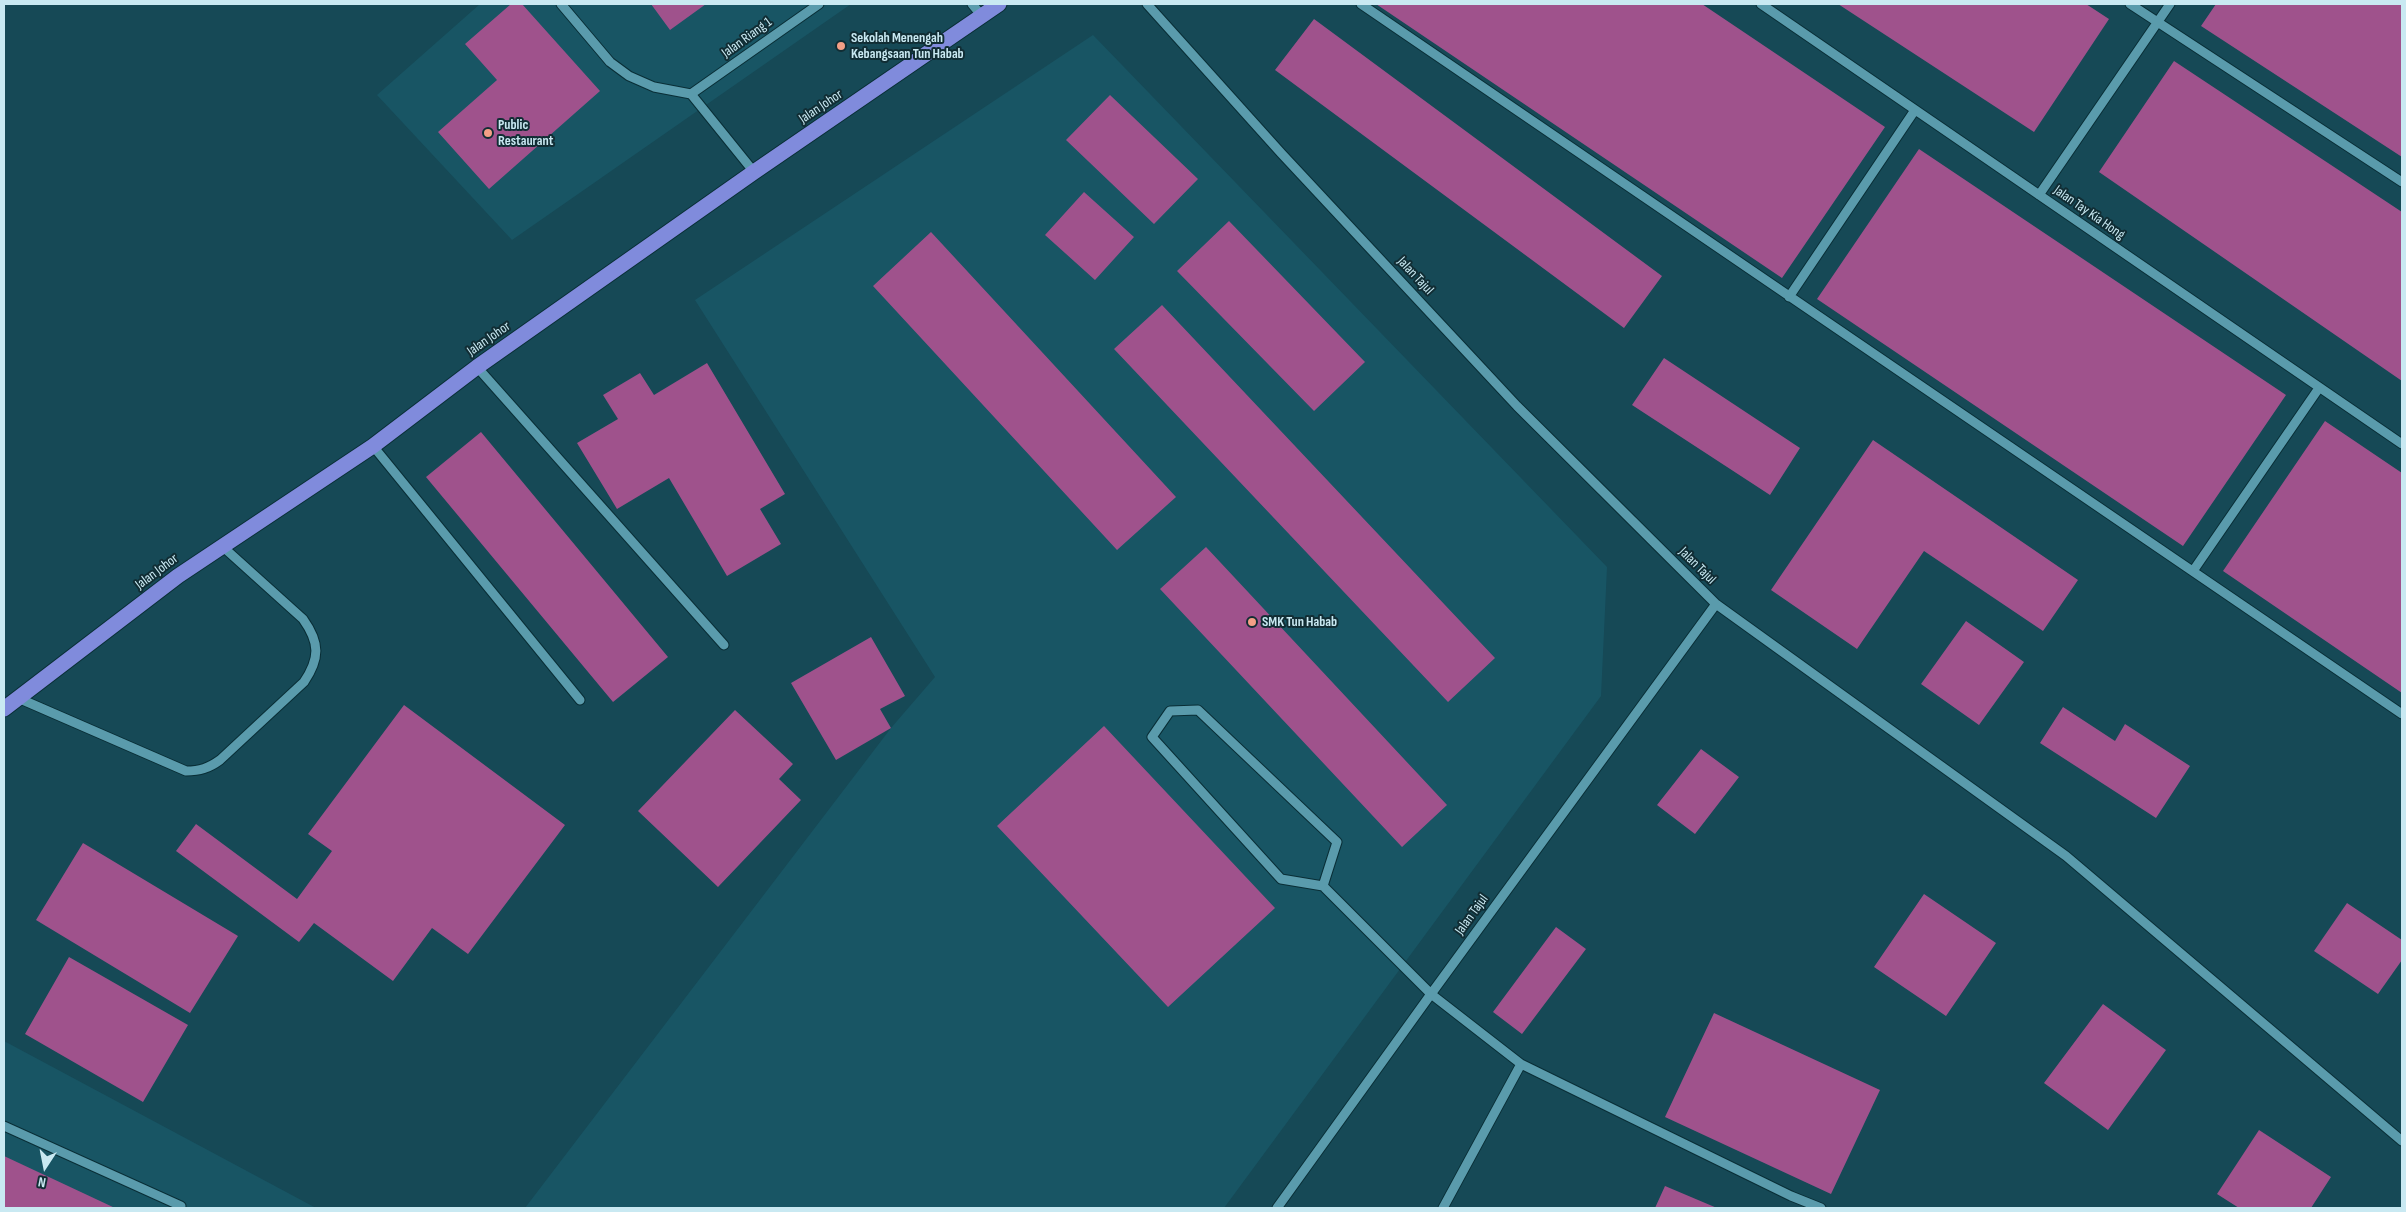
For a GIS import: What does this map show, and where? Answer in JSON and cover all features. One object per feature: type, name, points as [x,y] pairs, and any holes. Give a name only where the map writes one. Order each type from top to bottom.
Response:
[{"type":"highway","name":"Jalan Johor","points":[[4,709],[178,576],[372,446],[478,367],[754,172],[999,4]]},
{"type":"street","points":[[561,4],[610,62],[629,76],[654,86],[691,94],[754,172]]},
{"type":"street","name":"Jalan Riang 1","points":[[691,94],[819,4]]},
{"type":"street","points":[[972,4],[982,16]]},
{"type":"street","name":"Jalan Tajul","points":[[1147,4],[1516,406],[1716,604],[1277,1208]]},
{"type":"street","points":[[1361,4],[2402,714]]},
{"type":"street","name":"Jalan Tay Kia Hong","points":[[1761,4],[2402,444]]},
{"type":"street","points":[[2130,4],[2402,182]]},
{"type":"street","points":[[2039,195],[2170,4]]},
{"type":"street","points":[[1789,297],[1915,110]]},
{"type":"street","points":[[478,367],[724,645]]},
{"type":"street","points":[[2193,571],[2320,388]]},
{"type":"street","points":[[372,446],[580,700]]},
{"type":"street","points":[[18,698],[173,767],[186,771],[198,771],[210,767],[220,760],[304,682],[313,668],[317,650],[313,634],[303,619],[222,546]]},
{"type":"street","points":[[1716,604],[2066,856],[2402,1141]]},
{"type":"street","points":[[1322,886],[1337,842],[1198,710],[1170,711],[1152,737],[1281,879],[1322,886],[1431,994],[1521,1064],[1790,1196],[1821,1208]]},
{"type":"street","points":[[1443,1208],[1521,1064]]},
{"type":"street","points":[[4,1126],[181,1206]]},
{"type":"shaded area","points":[[480,4],[851,4],[512,240],[377,95]]},
{"type":"shaded area","name":"SMK Tun Habab","points":[[1093,35],[1607,567],[1601,696],[1224,1208],[525,1208],[891,728],[935,677],[695,300]]},
{"type":"shaded area","points":[[4,1041],[316,1208],[4,1208]]},
{"type":"building","points":[[511,4],[522,4],[600,91],[489,189],[438,132],[497,80],[465,44]]},
{"type":"building","points":[[651,4],[706,4],[670,30]]},
{"type":"building","points":[[1376,4],[1702,4],[1885,127],[1782,278]]},
{"type":"building","points":[[1838,4],[2086,4],[2109,19],[2034,132]]},
{"type":"building","points":[[2216,4],[2402,4],[2402,157],[2201,26]]},
{"type":"building","points":[[1314,19],[1662,276],[1624,328],[1275,70]]},
{"type":"building","points":[[2174,61],[2402,212],[2402,381],[2099,172]]},
{"type":"building","points":[[1110,95],[1198,179],[1154,224],[1066,140]]},
{"type":"building","points":[[1919,149],[2286,395],[2183,546],[1817,299]]},
{"type":"building","points":[[1084,192],[1134,237],[1095,280],[1045,235]]},
{"type":"building","points":[[1229,221],[1365,362],[1314,411],[1177,271]]},
{"type":"building","points":[[931,232],[1176,497],[1117,550],[873,286]]},
{"type":"building","points":[[1162,305],[1495,658],[1448,702],[1114,349]]},
{"type":"building","points":[[1664,358],[1800,448],[1770,495],[1632,405]]},
{"type":"building","points":[[707,363],[785,494],[760,509],[781,544],[727,576],[669,478],[617,509],[577,443],[618,419],[603,395],[640,373],[654,395]]},
{"type":"building","points":[[2325,421],[2402,473],[2402,693],[2223,571]]},
{"type":"building","points":[[481,432],[668,657],[613,702],[426,477]]},
{"type":"building","points":[[1873,440],[2078,580],[2043,631],[1924,551],[1857,649],[1771,590]]},
{"type":"building","points":[[1206,547],[1447,805],[1402,847],[1160,589]]},
{"type":"building","points":[[1966,621],[2024,662],[1979,725],[1921,684]]},
{"type":"building","points":[[871,637],[905,696],[880,709],[891,728],[836,760],[791,683]]},
{"type":"building","points":[[404,705],[565,825],[468,954],[432,928],[393,981],[314,923],[299,942],[176,851],[196,824],[297,899],[332,851],[308,834]]},
{"type":"building","points":[[2063,707],[2115,741],[2125,724],[2190,766],[2156,818],[2040,743]]},
{"type":"building","points":[[735,710],[793,764],[779,779],[801,800],[718,887],[638,811]]},
{"type":"building","points":[[1104,726],[1275,908],[1168,1007],[997,826]]},
{"type":"building","points":[[1701,749],[1739,777],[1695,834],[1657,805]]},
{"type":"building","points":[[83,843],[238,936],[190,1013],[36,920]]},
{"type":"building","points":[[1924,894],[1996,943],[1946,1016],[1874,967]]},
{"type":"building","points":[[2347,903],[2402,940],[2402,960],[2378,994],[2314,951]]},
{"type":"building","points":[[1556,927],[1586,949],[1522,1034],[1493,1012]]},
{"type":"building","points":[[69,957],[188,1025],[143,1102],[25,1034]]},
{"type":"building","points":[[2103,1004],[2166,1050],[2108,1130],[2044,1083]]},
{"type":"building","points":[[1714,1013],[1880,1090],[1831,1194],[1665,1117]]},
{"type":"building","points":[[2259,1130],[2331,1177],[2311,1208],[2239,1208],[2217,1194]]},
{"type":"building","points":[[4,1156],[115,1208],[4,1208]]},
{"type":"building","points":[[1665,1186],[1717,1208],[1655,1208]]},
{"type":"place","name":"Sekolah Menengah Kebangsaan Tun Habab","points":[[841,46]]},
{"type":"place","name":"Public Restaurant","points":[[488,133]]},
{"type":"place","name":"SMK Tun Habab","points":[[1252,622]]}]
